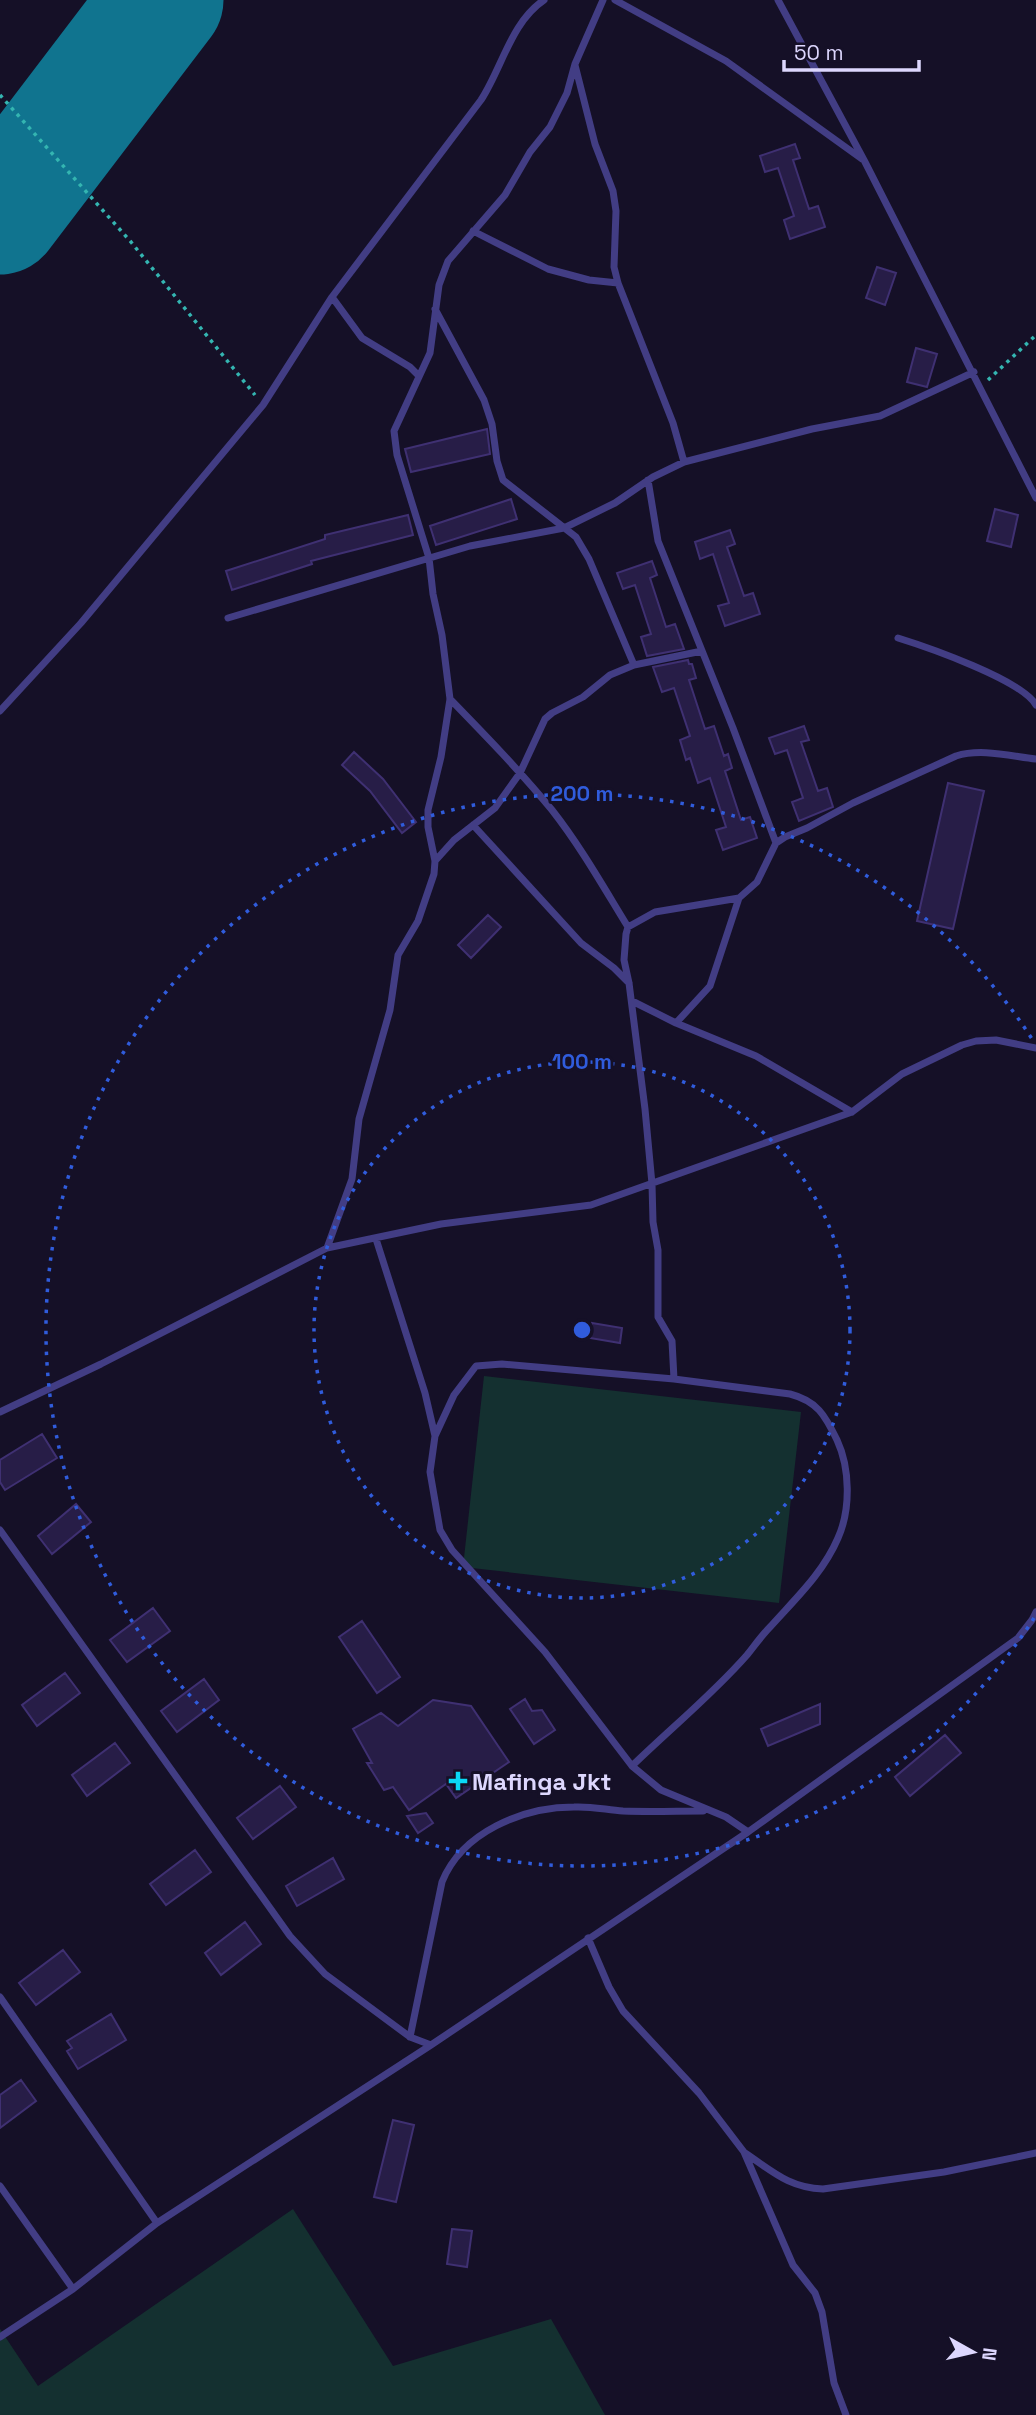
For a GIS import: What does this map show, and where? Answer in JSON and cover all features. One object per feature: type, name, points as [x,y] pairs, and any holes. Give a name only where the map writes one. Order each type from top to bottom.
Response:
[{"type":"lane","points":[[0,711],[81,623],[263,405],[332,297],[481,100],[495,78],[521,22],[531,9],[544,0]]},
{"type":"lane","points":[[327,1248],[352,1179],[359,1119],[390,1010],[398,955],[418,921],[430,891],[435,861],[429,839],[428,810],[441,757],[450,699],[429,558],[394,441],[397,423],[430,353],[439,285],[448,261],[505,195],[530,152],[550,127],[603,0]]},
{"type":"lane","points":[[615,0],[726,61],[865,162]]},
{"type":"lane","points":[[778,0],[974,372],[1036,498]]},
{"type":"lane","points":[[575,64],[595,144],[613,191],[616,211],[614,267],[618,283],[673,423],[684,462]]},
{"type":"lane","points":[[473,231],[548,268],[589,280],[618,283]]},
{"type":"lane","points":[[332,297],[362,338],[410,367],[419,376]]},
{"type":"lane","points":[[435,308],[484,400],[492,424],[497,461],[503,480],[572,532],[589,559],[634,665]]},
{"type":"lane","points":[[228,618],[470,546],[564,528],[615,503],[648,480],[684,462],[812,429],[880,416],[974,372]]},
{"type":"lane","points":[[648,480],[658,541],[776,844]]},
{"type":"lane","points":[[898,638],[977,668],[1028,694],[1036,705]]},
{"type":"lane","points":[[435,861],[454,840],[495,808],[520,773],[545,719],[552,713],[583,697],[610,676],[634,665],[702,651]]},
{"type":"lane","points":[[450,699],[553,811],[628,927]]},
{"type":"lane","points":[[676,1023],[707,992],[739,898],[757,882],[776,844],[853,803],[956,756],[983,752],[1036,759]]},
{"type":"lane","points":[[473,825],[581,943],[629,983]]},
{"type":"lane","points":[[674,1379],[672,1341],[658,1317],[658,1250],[632,1001],[624,960],[626,934],[628,927],[655,912],[739,898]]},
{"type":"lane","points":[[632,1001],[676,1023],[756,1056],[852,1112]]},
{"type":"lane","points":[[0,1412],[101,1364],[327,1248],[441,1224],[591,1205],[852,1112],[902,1074],[962,1045],[996,1040],[1036,1048]]},
{"type":"lane","points":[[376,1239],[425,1393],[435,1436]]},
{"type":"lane","points":[[632,1766],[746,1656],[802,1594],[830,1553],[839,1536],[848,1507],[840,1447],[827,1420],[807,1398],[674,1379],[502,1364],[476,1366],[454,1395],[435,1436],[430,1472],[440,1530],[452,1550],[545,1652],[632,1766],[662,1790],[726,1817],[748,1832]]},
{"type":"lane","points":[[0,1530],[290,1936],[325,1974],[410,2037],[431,2045]]},
{"type":"lane","points":[[0,2337],[73,2289],[157,2223],[431,2045],[748,1832],[1018,1638],[1036,1612]]},
{"type":"lane","points":[[410,2037],[436,1908],[449,1865],[462,1851],[500,1822],[534,1811],[574,1806],[622,1811],[708,1811]]},
{"type":"lane","points":[[588,1938],[608,1987],[623,2011],[699,2093],[744,2152],[793,2265],[815,2293],[822,2312],[834,2383],[846,2415]]},
{"type":"lane","points":[[0,1997],[157,2223]]},
{"type":"lane","points":[[744,2152],[789,2183],[823,2189],[944,2172],[1036,2153]]},
{"type":"lane","points":[[0,2186],[73,2289]]},
{"type":"path","points":[[0,95],[131,242],[263,405]]},
{"type":"path","points":[[981,386],[1036,335]]},
{"type":"green space","points":[[484,1376],[801,1412],[779,1603],[463,1567]]},
{"type":"green space","points":[[293,2209],[393,2366],[551,2319],[605,2415],[0,2415],[0,2329],[38,2386]]},
{"type":"building","points":[[795,144],[800,158],[793,160],[809,209],[818,206],[825,227],[790,239],[784,220],[794,216],[778,168],[765,172],[760,156]]},
{"type":"building","points":[[877,267],[896,273],[885,305],[866,298]]},
{"type":"building","points":[[916,348],[937,354],[927,387],[907,382]]},
{"type":"building","points":[[487,429],[490,454],[411,472],[405,449]]},
{"type":"building","points":[[511,499],[517,519],[436,545],[430,526]]},
{"type":"building","points":[[995,509],[1018,515],[1011,547],[987,541]]},
{"type":"building","points":[[408,515],[413,535],[311,561],[312,564],[232,590],[226,571],[325,539],[325,535]]},
{"type":"building","points":[[730,530],[735,544],[727,547],[744,596],[753,593],[760,614],[725,626],[718,606],[729,603],[713,554],[700,559],[695,542]]},
{"type":"building","points":[[652,561],[657,575],[650,578],[666,627],[675,624],[684,649],[647,656],[641,637],[651,634],[635,585],[623,589],[617,573]]},
{"type":"building","points":[[688,660],[696,678],[689,680],[705,729],[714,726],[724,756],[728,754],[732,768],[725,771],[741,820],[750,817],[757,838],[723,850],[716,830],[726,827],[710,778],[698,783],[690,758],[686,760],[680,740],[690,736],[674,688],[662,692],[653,667]]},
{"type":"building","points":[[804,726],[809,740],[801,742],[818,791],[827,788],[833,807],[799,821],[792,802],[803,798],[787,750],[775,754],[769,738]]},
{"type":"building","points":[[354,752],[383,779],[416,822],[402,833],[370,791],[342,765]]},
{"type":"building","points":[[948,783],[984,791],[953,929],[917,921]]},
{"type":"building","points":[[488,915],[501,927],[471,958],[458,945]]},
{"type":"building","points":[[592,1323],[622,1328],[620,1343],[590,1338]]},
{"type":"building","points":[[42,1434],[57,1458],[5,1490],[0,1482],[0,1460]]},
{"type":"building","points":[[76,1504],[91,1522],[52,1554],[38,1536]]},
{"type":"building","points":[[153,1608],[170,1631],[127,1662],[110,1640]]},
{"type":"building","points":[[362,1621],[400,1677],[377,1693],[339,1637]]},
{"type":"building","points":[[65,1673],[80,1693],[37,1726],[22,1705]]},
{"type":"building","points":[[204,1679],[219,1700],[177,1732],[161,1711]]},
{"type":"building","points":[[525,1699],[532,1711],[542,1710],[555,1730],[534,1744],[510,1709]]},
{"type":"building","points":[[433,1700],[471,1706],[509,1762],[456,1798],[446,1784],[409,1810],[393,1787],[384,1790],[367,1763],[372,1763],[353,1729],[381,1713],[398,1726]]},
{"type":"building","points":[[820,1704],[820,1724],[768,1746],[761,1729]]},
{"type":"building","points":[[945,1735],[961,1753],[910,1796],[895,1777]]},
{"type":"building","points":[[115,1743],[130,1763],[87,1796],[72,1775]]},
{"type":"building","points":[[280,1786],[296,1807],[253,1839],[237,1818]]},
{"type":"building","points":[[426,1813],[433,1823],[418,1833],[407,1816]]},
{"type":"building","points":[[195,1850],[211,1872],[166,1905],[150,1884]]},
{"type":"building","points":[[333,1858],[344,1879],[297,1906],[286,1886]]},
{"type":"building","points":[[245,1922],[261,1944],[221,1975],[205,1953]]},
{"type":"building","points":[[63,1950],[80,1972],[36,2005],[19,1983]]},
{"type":"building","points":[[111,2014],[126,2040],[78,2069],[67,2051],[72,2048],[67,2041]]},
{"type":"building","points":[[21,2080],[36,2101],[0,2128],[0,2095]]},
{"type":"building","points":[[393,2120],[414,2125],[396,2202],[374,2197]]},
{"type":"building","points":[[452,2229],[472,2231],[467,2267],[447,2264]]},
{"type":"runway","points":[[0,214],[163,0]]},
{"type":"place","name":"Mafinga Jkt","points":[[458,1781]]}]
